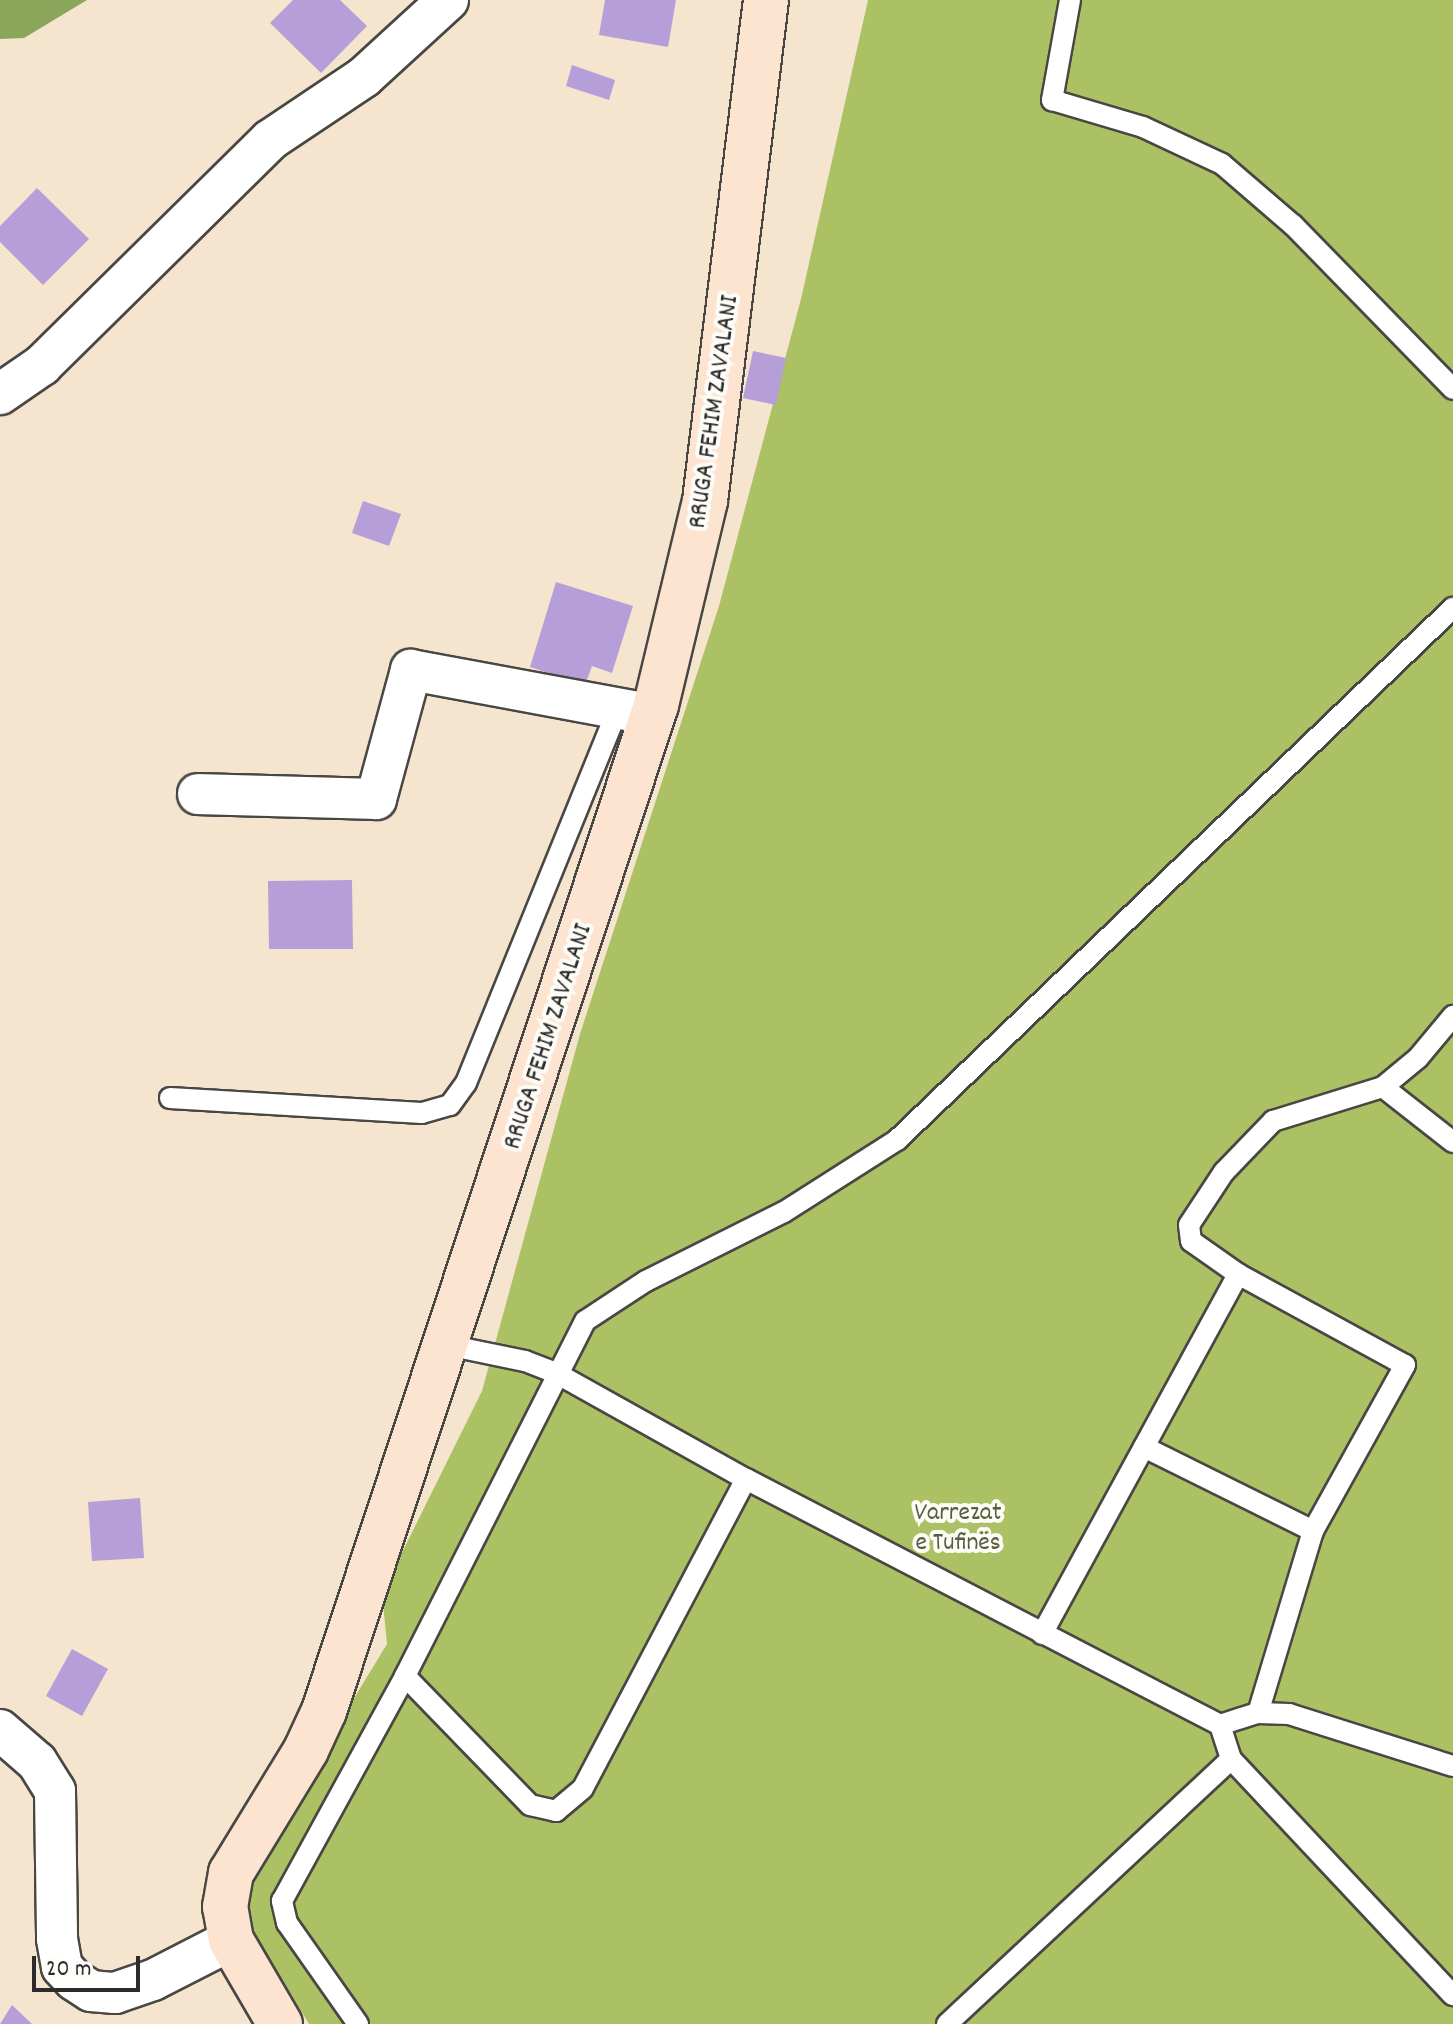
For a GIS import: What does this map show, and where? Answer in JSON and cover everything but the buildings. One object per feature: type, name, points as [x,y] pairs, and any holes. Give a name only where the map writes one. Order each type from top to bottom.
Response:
[{"type":"street","points":[[0,394],[42,365],[270,140],[364,77],[448,0]]},
{"type":"street","name":"RRUGA FEHIM ZAVALANI","points":[[280,2024],[231,1940],[225,1907],[231,1873],[306,1750],[324,1711],[447,1345],[636,712],[705,501],[766,0]]},
{"type":"street","points":[[198,794],[376,799],[411,670],[636,712]]},
{"type":"street","points":[[0,1730],[37,1762],[55,1791],[57,1939],[62,1967],[74,1980],[91,1991],[115,1993],[153,1980],[231,1940]]},
{"type":"lane","points":[[1070,0],[1052,100],[1143,127],[1222,164],[1293,225],[1453,389]]},
{"type":"lane","points":[[358,2024],[287,1923],[282,1901],[405,1676],[585,1321],[604,1304],[784,1212],[897,1140],[1453,608]]},
{"type":"lane","points":[[170,1098],[422,1113],[450,1105],[466,1083],[636,712]]},
{"type":"lane","points":[[1258,1713],[1313,1531],[1405,1365],[1238,1274],[1191,1241],[1189,1225],[1195,1208],[1273,1121],[1383,1087],[1418,1058],[1453,1016]]},
{"type":"lane","points":[[1383,1087],[1453,1142]]},
{"type":"lane","points":[[1042,1634],[1238,1274]]},
{"type":"lane","points":[[447,1345],[525,1361],[556,1373],[746,1479],[1220,1725],[1258,1713],[1289,1714],[1453,1766]]},
{"type":"lane","points":[[1144,1447],[1313,1531]]},
{"type":"lane","points":[[405,1676],[530,1805],[543,1812],[556,1811],[583,1788],[746,1479]]},
{"type":"lane","points":[[1220,1725],[1231,1759],[1453,1995]]},
{"type":"lane","points":[[947,2024],[1231,1759]]},
{"type":"green space","points":[[0,0],[87,0],[24,38],[0,39]]},
{"type":"green space","name":"Varrezat e Tufinës","points":[[868,0],[1453,0],[1453,2024],[309,2024],[256,1936],[248,1912],[252,1866],[387,1644],[382,1593],[482,1391],[580,1034],[719,606],[801,299]]}]
